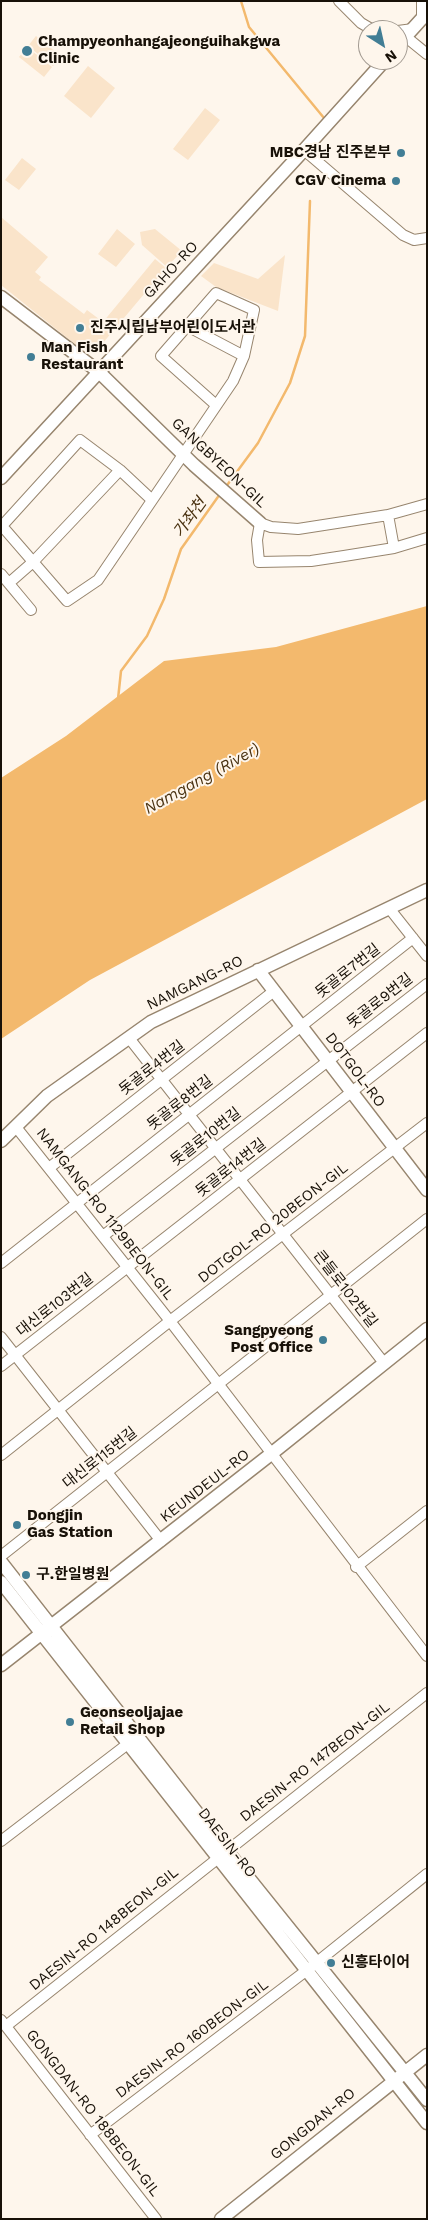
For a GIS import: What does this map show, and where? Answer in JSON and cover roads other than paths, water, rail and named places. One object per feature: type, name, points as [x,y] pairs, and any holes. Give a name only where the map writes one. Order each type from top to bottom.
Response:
[{"type":"street","points":[[339,1],[358,20]]},
{"type":"street","points":[[408,32],[425,17],[422,1]]},
{"type":"street","points":[[408,38],[427,54]]},
{"type":"street","name":"GAHO-RO","points":[[1,478],[376,70]]},
{"type":"street","points":[[304,150],[403,236],[414,240],[427,238]]},
{"type":"street","points":[[152,500],[120,470],[80,440],[2,526],[67,601],[98,580],[233,381],[244,356],[254,310],[216,293],[161,356],[216,405]]},
{"type":"street","name":"GANGBYEON-GIL","points":[[1,297],[99,372],[194,465],[260,523],[271,527],[298,529],[388,515],[427,504]]},
{"type":"street","points":[[188,326],[244,356]]},
{"type":"street","points":[[9,583],[33,562],[120,470]]},
{"type":"street","points":[[388,515],[394,548]]},
{"type":"street","points":[[260,523],[258,540],[259,562],[311,561],[394,548],[427,538]]},
{"type":"street","points":[[1,574],[31,610]]},
{"type":"street","name":"NAMGANG-RO","points":[[1,1141],[47,1096],[151,1022],[427,890]]},
{"type":"street","points":[[390,908],[427,956]]},
{"type":"street","name":"돗골로7번길","points":[[302,1027],[414,938]]},
{"type":"street","name":"DOTGOL-RO","points":[[258,970],[427,1190]]},
{"type":"street","name":"돗골로9번길","points":[[328,1061],[427,984]]},
{"type":"street","name":"돗골로4번길","points":[[49,1168],[274,991]]},
{"type":"street","name":"돗골로8번길","points":[[1,1264],[302,1027]]},
{"type":"street","name":"돗골로14번길","points":[[128,1268],[427,1033]]},
{"type":"street","name":"큰들로102번길","points":[[129,1038],[384,1363]]},
{"type":"street","name":"돗골로10번길","points":[[103,1236],[328,1061]]},
{"type":"street","name":"DOTGOL-RO 20BEON-GIL","points":[[1,1455],[427,1122]]},
{"type":"street","name":"NAMGANG-RO 1129BEON-GIL","points":[[16,1127],[170,1321],[356,1566],[427,1656]]},
{"type":"street","name":"대신로115번길","points":[[1,1556],[427,1219]]},
{"type":"street","name":"대신로103번길","points":[[1,1366],[128,1268]]},
{"type":"street","name":"KEUNDEUL-RO","points":[[1,1665],[161,1541],[427,1329]]},
{"type":"street","points":[[1,1337],[161,1541]]},
{"type":"street","points":[[356,1566],[427,1511]]},
{"type":"street","name":"DAESIN-RO","points":[[1,1562],[47,1630],[129,1743],[222,1854]]},
{"type":"street","name":"DAESIN-RO","points":[[1,1582],[47,1630],[312,1966],[405,2072],[427,2100]]},
{"type":"street","name":"DAESIN-RO 147BEON-GIL","points":[[222,1854],[427,1692]]},
{"type":"street","points":[[1,1841],[129,1743]]},
{"type":"street","name":"DAESIN-RO 148BEON-GIL","points":[[4,2023],[222,1854]]},
{"type":"street","name":"DAESIN-RO 160BEON-GIL","points":[[90,2135],[312,1966],[427,1874]]},
{"type":"street","name":"DAESIN-RO","points":[[312,1966],[393,2081],[427,2123]]},
{"type":"street","name":"GONGDAN-RO 188BEON-GIL","points":[[4,2023],[156,2219]]},
{"type":"street","name":"GONGDAN-RO","points":[[221,2219],[427,2055]]},
{"type":"water","name":"Namgang (River)","points":[[427,606],[427,799],[90,980],[1,1039],[1,778],[66,736],[164,661],[276,647]]},
{"type":"waterway","name":"가좌천","points":[[241,1],[249,27],[324,118]]},
{"type":"waterway","name":"가좌천","points":[[225,488],[258,443],[290,383],[305,336],[310,201]]},
{"type":"waterway","name":"가좌천","points":[[118,699],[121,671],[147,636],[164,599],[181,549],[220,494]]},
{"type":"place","name":"Champyeonhangajeonguihakgwa Clinic","points":[[27,51]]},
{"type":"place","name":"MBC경남 진주본부","points":[[401,153]]},
{"type":"place","name":"CGV Cinema","points":[[396,181]]},
{"type":"place","name":"진주시립남부어린이도서관","points":[[80,328]]},
{"type":"place","name":"Man Fish Restaurant","points":[[31,357]]},
{"type":"place","name":"Sangpyeong Post Office","points":[[323,1340]]},
{"type":"place","name":"Dongjin Gas Station","points":[[17,1525]]},
{"type":"place","name":"구.한일병원","points":[[26,1575]]},
{"type":"place","name":"Geonseoljajae Retail Shop","points":[[70,1722]]},
{"type":"place","name":"신흥타이어","points":[[331,1963]]}]
